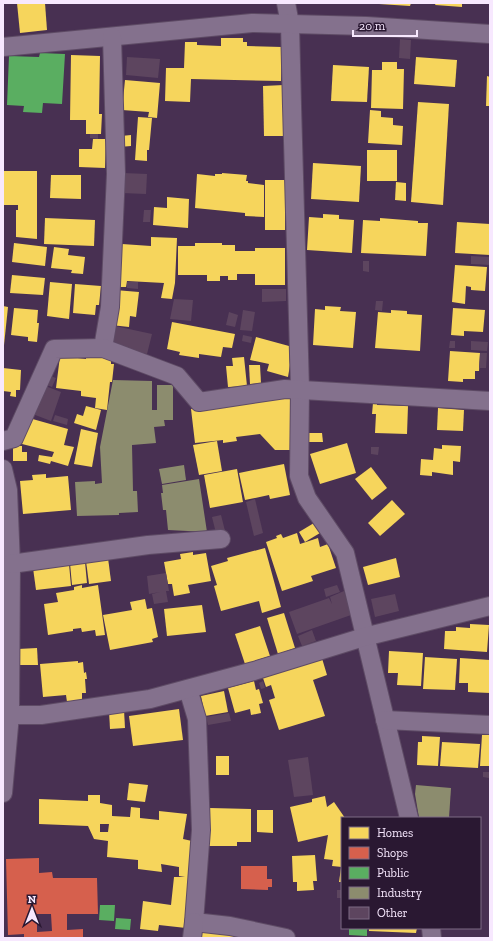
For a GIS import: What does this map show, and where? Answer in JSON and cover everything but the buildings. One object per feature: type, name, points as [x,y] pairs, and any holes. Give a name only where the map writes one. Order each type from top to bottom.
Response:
[{"type":"street","points":[[286,3],[290,24],[300,389],[299,476],[307,498],[345,553],[364,637],[409,817]]},
{"type":"street","points":[[3,47],[252,23],[366,26],[490,34]]},
{"type":"street","points":[[103,348],[110,307],[116,174],[112,37]]},
{"type":"street","points":[[3,441],[14,438],[54,349],[103,348],[177,376],[200,402],[285,389],[490,401]]},
{"type":"street","points":[[3,469],[8,490],[10,564],[7,715],[3,794]]},
{"type":"street","points":[[10,564],[148,545],[221,539]]},
{"type":"street","points":[[7,715],[41,715],[150,699],[254,671],[364,637],[490,606]]},
{"type":"street","points":[[188,689],[197,719],[201,830],[193,930],[230,926],[286,938]]},
{"type":"street","points":[[385,720],[490,725]]}]
